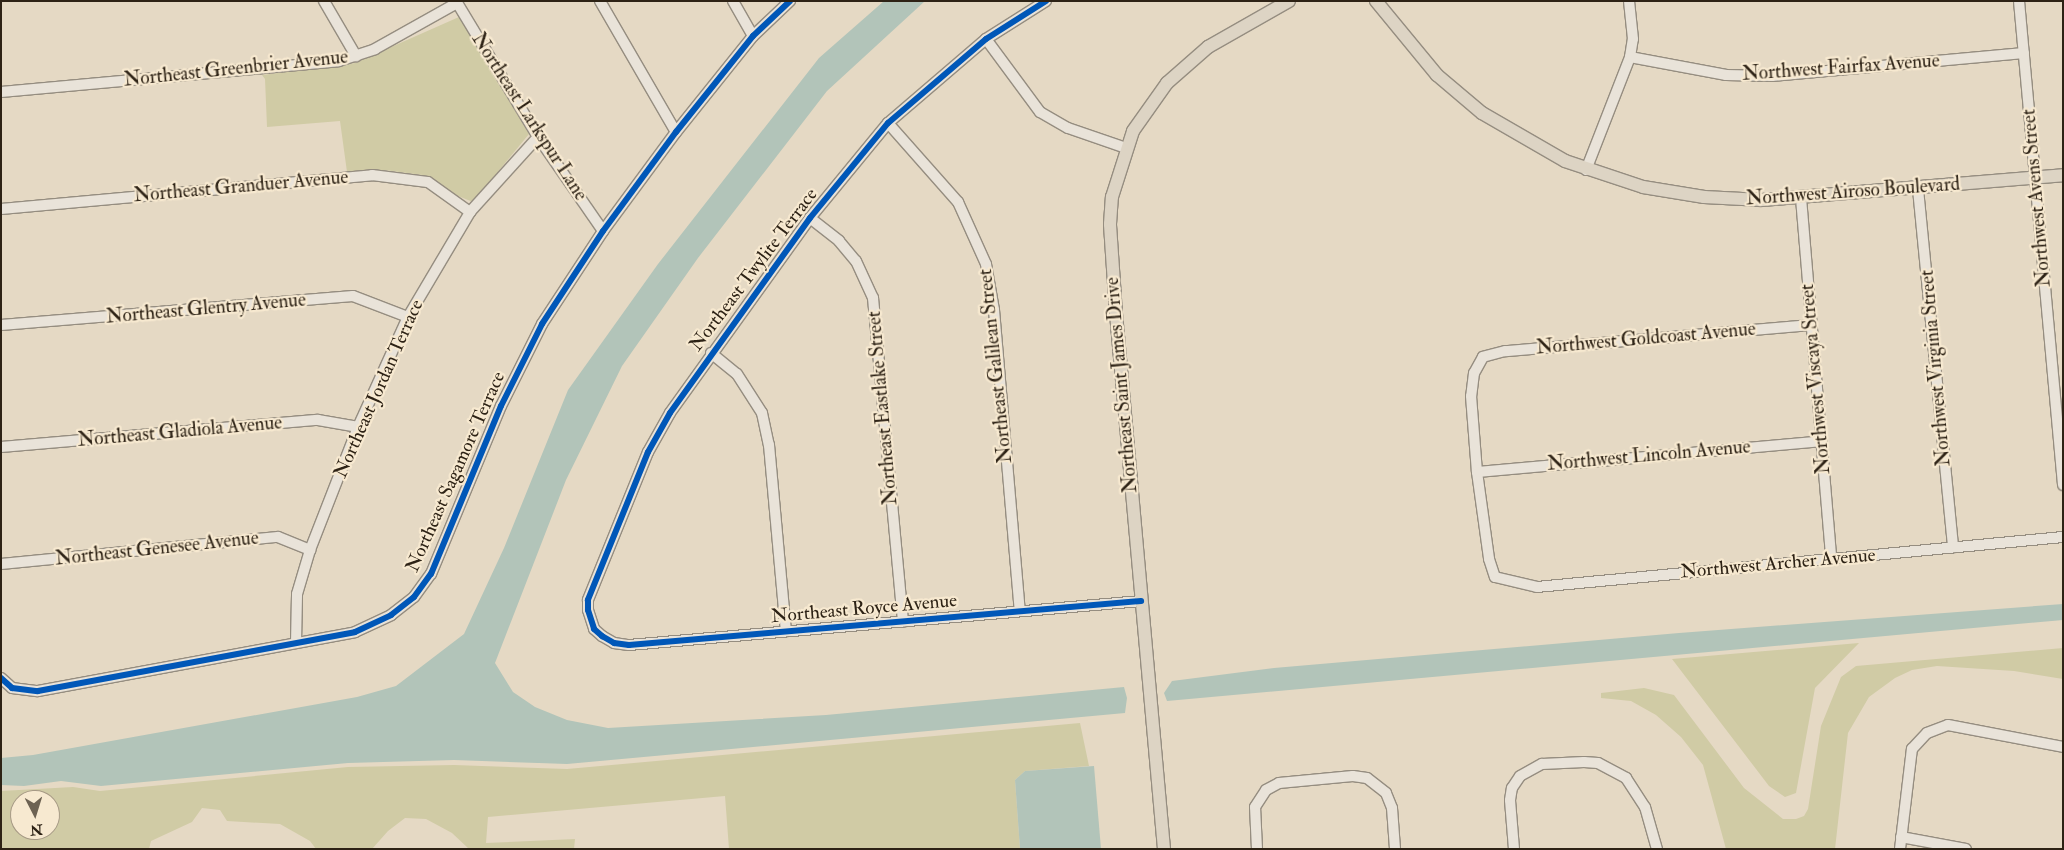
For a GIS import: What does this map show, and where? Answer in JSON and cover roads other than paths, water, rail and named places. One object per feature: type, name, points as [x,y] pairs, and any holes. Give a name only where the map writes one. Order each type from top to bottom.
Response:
[{"type":"main road","name":"Northeast Saint James Drive","points":[[1164,849],[1141,601],[1110,224],[1112,197],[1126,148],[1151,102],[1183,67],[1208,47],[1289,1]]},
{"type":"main road","name":"Northwest Airoso Boulevard","points":[[1376,1],[1436,75],[1482,113],[1543,150],[1586,170],[1643,187],[1704,197],[1800,198],[2063,175]]},
{"type":"street","points":[[324,1],[356,56]]},
{"type":"street","points":[[600,1],[676,132]]},
{"type":"street","points":[[733,1],[753,36]]},
{"type":"street","name":"Northeast Sagamore Terrace","points":[[1,678],[12,688],[38,691],[296,644],[355,632],[391,615],[414,597],[431,574],[501,406],[542,324],[603,231],[676,132],[753,36],[790,1]]},
{"type":"street","name":"Northeast Twylite Terrace","points":[[594,629],[588,600],[648,452],[670,412],[711,353],[810,218],[888,123],[986,39],[1046,1]]},
{"type":"street","points":[[1586,170],[1630,57],[1633,39],[1629,1]]},
{"type":"street","name":"Northwest Avens Street","points":[[2019,1],[2063,485]]},
{"type":"street","name":"Northeast Greenbrier Avenue","points":[[1,92],[311,65],[356,56],[375,50],[456,2]]},
{"type":"street","name":"Northeast Larkspur Lane","points":[[456,2],[538,137],[603,231]]},
{"type":"street","points":[[986,39],[1040,112],[1068,128],[1126,148]]},
{"type":"street","name":"Northwest Fairfax Avenue","points":[[1630,57],[1726,76],[1772,76],[2024,53]]},
{"type":"street","name":"Northeast Galilean Street","points":[[888,123],[958,202],[986,264],[994,310],[1020,611]]},
{"type":"street","name":"Northeast Jordan Terrace","points":[[296,644],[297,594],[310,550],[358,427],[408,318],[470,212],[538,137]]},
{"type":"street","name":"Northeast Granduer Avenue","points":[[1,209],[372,174],[428,182],[470,212]]},
{"type":"street","name":"Northwest Virginia Street","points":[[1918,189],[1953,548]]},
{"type":"street","name":"Northwest Viscaya Street","points":[[1800,198],[1831,559]]},
{"type":"street","name":"Northeast Eastlake Street","points":[[810,218],[839,241],[856,261],[872,298],[903,622]]},
{"type":"street","name":"Northeast Glentry Avenue","points":[[1,325],[353,296],[408,318]]},
{"type":"street","name":"Northwest Goldcoast Avenue","points":[[1477,472],[1471,396],[1474,373],[1482,357],[1505,351],[1811,325]]},
{"type":"street","points":[[711,353],[737,374],[762,413],[769,445],[786,631]]},
{"type":"street","name":"Northeast Gladiola Avenue","points":[[1,447],[318,420],[358,427]]},
{"type":"street","name":"Northwest Lincoln Avenue","points":[[1477,472],[1821,442]]},
{"type":"street","name":"Northwest Archer Avenue","points":[[1477,472],[1489,559],[1495,577],[1536,587],[2063,537]]},
{"type":"street","name":"Northeast Genesee Avenue","points":[[1,564],[278,537],[310,550]]},
{"type":"street","name":"Northeast Royce Avenue","points":[[594,629],[614,643],[629,645],[1141,601]]},
{"type":"street","points":[[1900,849],[1912,749],[1927,733],[1948,725],[2063,747]]},
{"type":"street","points":[[1514,849],[1510,800],[1512,788],[1520,776],[1542,764],[1584,762],[1598,763],[1626,778],[1645,807],[1657,849]]},
{"type":"street","points":[[1257,849],[1255,808],[1266,790],[1279,783],[1353,776],[1367,778],[1386,793],[1392,808],[1395,849]]},
{"type":"street","points":[[1901,837],[1966,849]]}]
